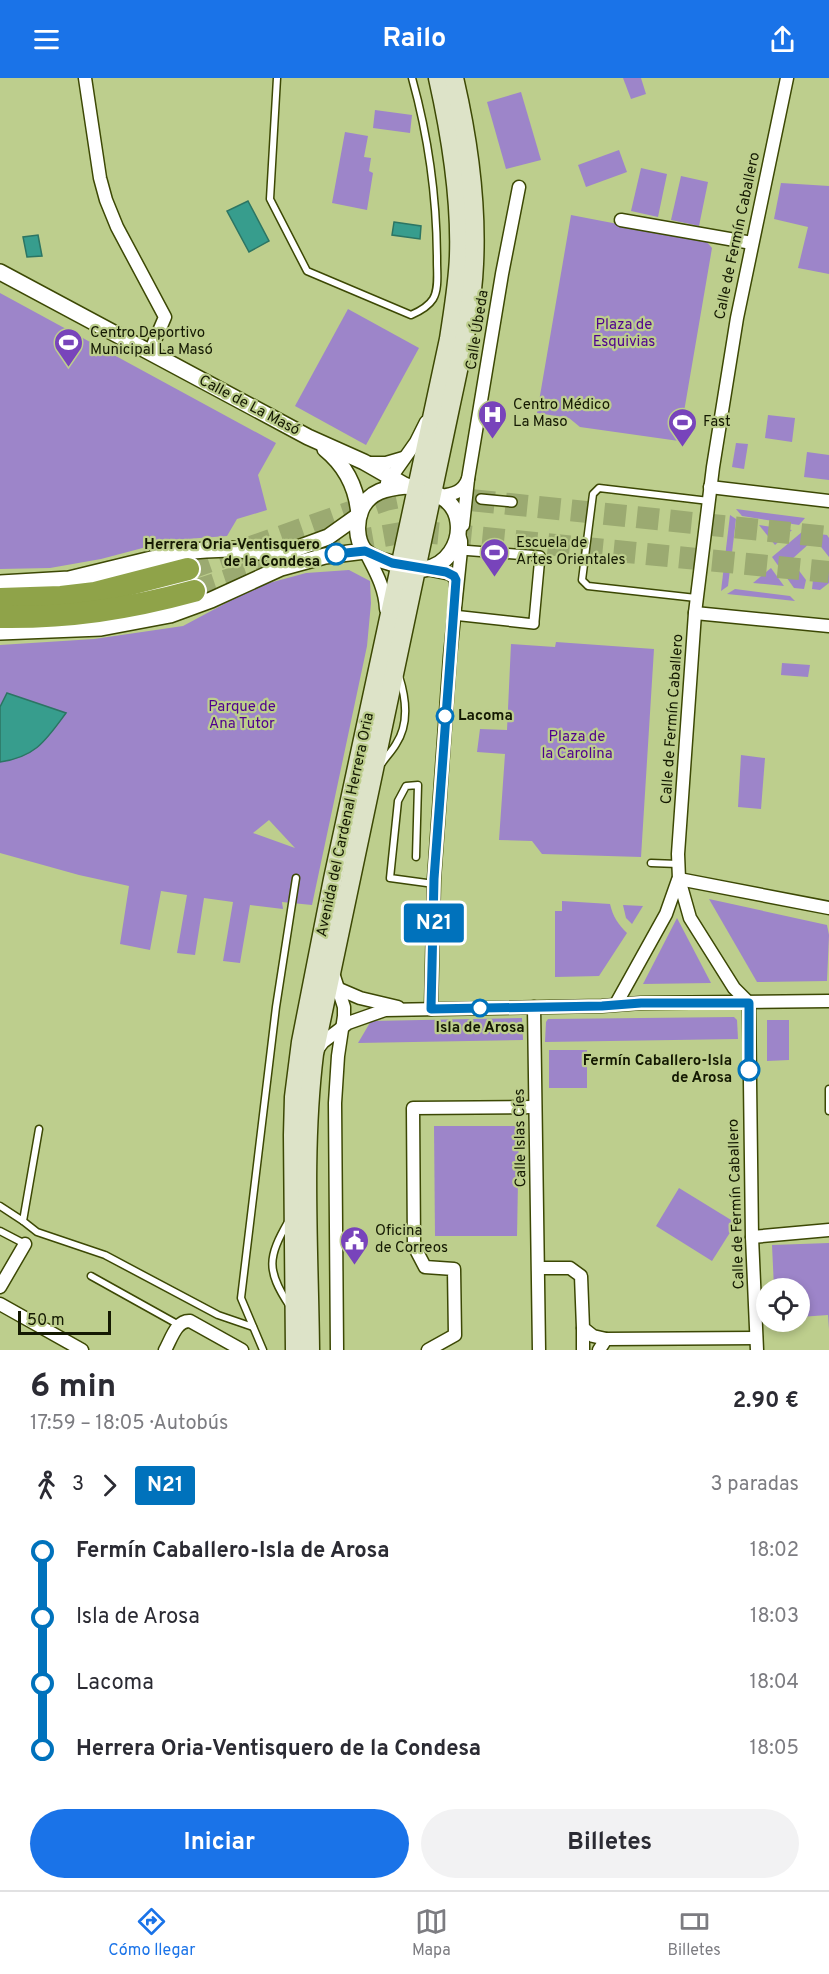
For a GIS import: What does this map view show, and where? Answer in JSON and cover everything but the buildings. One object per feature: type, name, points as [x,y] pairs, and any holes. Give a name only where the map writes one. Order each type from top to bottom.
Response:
[{"type":"highway","points":[[0,599],[61,597],[95,592],[189,569]]},
{"type":"highway","points":[[0,617],[98,612],[142,605],[194,591]]},
{"type":"main road","name":"Avenida del Cardenal Herrera Oria","points":[[310,1350],[308,1159],[309,1094],[314,1054],[332,993],[331,968],[396,664],[449,339],[459,257],[453,157],[438,78]]},
{"type":"main road","name":"Avenida del Cardenal Herrera Oria","points":[[424,490],[466,330],[474,264],[474,212],[470,170],[454,78]]},
{"type":"main road","name":"Avenida del Cardenal Herrera Oria","points":[[295,1350],[294,1097],[306,1015],[387,636],[413,568]]},
{"type":"street","name":"Calle de Fermín Caballero","points":[[757,1344],[752,1237],[749,1003],[734,988],[690,918],[679,879],[678,864],[695,613],[722,399],[787,78]]},
{"type":"street","points":[[89,79],[100,178],[106,200],[117,227],[165,317],[164,324],[150,352]]},
{"type":"street","name":"Calle Úbeda","points":[[431,1009],[434,884],[453,615],[462,541],[459,531],[464,525],[468,479],[519,187]]},
{"type":"street","points":[[621,220],[752,243]]},
{"type":"street","name":"Calle de La Masó","points":[[0,272],[308,437],[364,462],[388,483],[424,490]]},
{"type":"street","name":"Avenida del Cardenal Herrera Oria","points":[[387,636],[385,594],[359,538],[357,528],[359,515],[367,500],[388,483],[416,442],[429,417],[440,385]]},
{"type":"street","name":"Calle de La Masó","points":[[308,437],[328,451],[345,470],[355,494],[359,515]]},
{"type":"street","name":"Calle de La Masó","points":[[364,462],[386,463],[404,458]]},
{"type":"street","points":[[424,490],[459,492],[465,487],[468,479]]},
{"type":"street","points":[[710,487],[829,501]]},
{"type":"street","points":[[413,568],[435,566],[441,562],[452,552],[459,531],[456,511],[452,505],[424,490]]},
{"type":"street","points":[[481,499],[512,502]]},
{"type":"street","points":[[0,583],[69,579],[180,552],[230,549],[269,553],[287,552],[328,537],[359,515]]},
{"type":"street","points":[[453,615],[534,624],[540,556],[461,550]]},
{"type":"street","points":[[0,632],[101,628],[170,615],[211,600],[281,568],[324,556],[365,551],[382,560],[451,574],[456,580],[456,587]]},
{"type":"street","points":[[695,613],[829,626]]},
{"type":"street","points":[[616,1004],[666,914],[679,879],[829,908]]},
{"type":"street","name":"Avenida del Cardenal Herrera Oria","points":[[332,993],[344,1006],[349,1023],[337,1064],[335,1104],[337,1350]]},
{"type":"street","points":[[306,1015],[316,1002],[332,993],[355,996],[402,1008]]},
{"type":"street","points":[[314,1054],[323,1042],[349,1023],[372,1013],[402,1008],[829,1001]]},
{"type":"street","name":"Calle Islas Cíes","points":[[534,1007],[539,1350]]},
{"type":"street","points":[[428,1350],[455,1335],[454,1269],[424,1267],[414,1246],[413,1108],[536,1107]]},
{"type":"street","points":[[752,1237],[829,1230]]},
{"type":"street","points":[[0,1287],[25,1244]]},
{"type":"street","points":[[539,1268],[570,1268],[581,1276],[583,1350]]},
{"type":"street","points":[[0,1304],[82,1350]]},
{"type":"street","points":[[165,1350],[179,1325],[185,1321],[190,1321],[242,1350]]},
{"type":"street","points":[[583,1328],[603,1345],[757,1344]]},
{"type":"lane","points":[[278,78],[270,199],[307,271],[411,315],[422,310],[433,299],[437,274],[433,177],[412,78]]},
{"type":"lane","points":[[698,598],[588,586],[582,580],[593,494],[599,488],[709,501]]},
{"type":"lane","name":"Avenida del Cardenal Herrera Oria","points":[[370,784],[377,770],[397,743],[406,712],[406,696],[396,664]]},
{"type":"lane","points":[[416,857],[418,785],[406,786],[398,801],[390,878],[434,884]]},
{"type":"lane","points":[[651,863],[678,864]]},
{"type":"lane","points":[[263,1350],[241,1298],[276,1007],[296,878]]},
{"type":"lane","points":[[829,1089],[829,1111]]},
{"type":"lane","points":[[23,1221],[39,1129]]},
{"type":"lane","points":[[0,1206],[37,1232],[105,1255],[218,1315],[253,1327]]},
{"type":"lane","points":[[0,1231],[25,1244]]},
{"type":"lane","points":[[91,1276],[179,1325]]},
{"type":"green space","points":[[623,78],[641,78],[646,94],[631,99]]},
{"type":"green space","points":[[521,92],[541,160],[506,169],[487,102]]},
{"type":"green space","points":[[375,110],[412,115],[410,133],[373,128]]},
{"type":"green space","points":[[345,132],[368,136],[364,157],[371,158],[369,171],[373,173],[367,210],[332,203]]},
{"type":"green space","points":[[619,150],[627,172],[586,187],[578,165]]},
{"type":"green space","points":[[641,168],[667,174],[658,217],[631,211]]},
{"type":"green space","points":[[681,176],[708,182],[699,226],[671,220]]},
{"type":"green space","points":[[781,183],[829,186],[829,274],[798,268],[808,227],[774,219]]},
{"type":"green space","name":"Plaza de Esquivias","points":[[571,215],[706,241],[712,248],[679,441],[580,427],[569,418],[537,413]]},
{"type":"green space","name":"Centro Deportivo Municipal La Masó","points":[[0,293],[276,443],[258,475],[267,510],[237,519],[227,536],[173,540],[101,559],[50,568],[0,569]]},
{"type":"green space","points":[[348,309],[419,348],[366,445],[295,406]]},
{"type":"green space","points":[[768,415],[795,418],[792,442],[765,438]]},
{"type":"green space","points":[[736,443],[748,444],[744,469],[732,467]]},
{"type":"green space","points":[[807,452],[829,455],[829,480],[804,477]]},
{"type":"green space","points":[[736,509],[805,518],[799,525],[742,516]]},
{"type":"green space","points":[[730,515],[736,519],[728,586],[721,591]]},
{"type":"green space","points":[[759,525],[792,530],[775,545]]},
{"type":"green space","points":[[802,532],[812,533],[811,542],[791,560],[806,580],[804,589],[794,588],[772,557]]},
{"type":"green space","points":[[819,534],[827,535],[829,538],[829,557],[818,543]]},
{"type":"green space","points":[[771,568],[784,586],[753,583]]},
{"type":"green space","points":[[829,568],[829,583],[820,590],[812,589],[813,580]]},
{"type":"green space","name":"Parque de Ana Tutor","points":[[349,570],[370,581],[371,603],[367,646],[312,905],[282,902],[283,909],[250,905],[240,963],[223,961],[233,902],[204,898],[195,955],[177,953],[187,895],[161,891],[150,950],[120,944],[129,886],[0,853],[0,645],[94,639],[183,626],[258,586],[306,573]],"holes":[[[269,820],[295,848],[253,833]]]},
{"type":"green space","points":[[735,589],[790,596],[795,601],[727,594]]},
{"type":"green space","name":"Plaza de la Carolina","points":[[556,642],[654,649],[641,857],[542,854],[532,841],[499,840],[505,754],[477,752],[480,729],[507,730],[511,644],[555,647]]},
{"type":"green space","points":[[782,663],[810,665],[808,677],[781,675]]},
{"type":"green space","points":[[741,755],[765,758],[761,809],[738,807]]},
{"type":"green space","points":[[709,899],[827,925],[829,935],[827,981],[757,982]]},
{"type":"green space","points":[[562,901],[610,904],[616,920],[627,933],[599,976],[555,977],[555,911],[562,911]]},
{"type":"green space","points":[[623,905],[643,906],[632,924],[626,918]]},
{"type":"green space","points":[[677,918],[711,983],[643,984]]},
{"type":"green space","points":[[734,1017],[737,1020],[738,1039],[545,1042],[548,1019]]},
{"type":"green space","points":[[522,1018],[523,1040],[358,1043],[371,1021]]},
{"type":"green space","points":[[767,1020],[789,1020],[789,1060],[767,1061]]},
{"type":"green space","points":[[549,1050],[587,1050],[587,1088],[549,1088]]},
{"type":"green space","points":[[434,1126],[519,1126],[517,1236],[435,1236]]},
{"type":"green space","points":[[679,1188],[736,1223],[712,1261],[656,1226]]},
{"type":"green space","points":[[829,1243],[829,1329],[828,1315],[810,1316],[810,1278],[774,1278],[772,1245]]},
{"type":"water","points":[[248,201],[269,241],[249,252],[227,211]]},
{"type":"water","points":[[394,222],[421,226],[420,239],[392,235]]},
{"type":"water","points":[[38,235],[42,256],[27,257],[23,237]]},
{"type":"water","points":[[7,693],[66,713],[39,746],[23,756],[0,762],[0,707]]},
{"type":"tunnel","points":[[188,569],[385,500],[405,496],[451,498],[829,537]]},
{"type":"tunnel","points":[[194,591],[333,545],[401,533],[434,533],[829,572]]},
{"type":"bus line","name":"N21","points":[[336,554],[365,551],[392,563],[446,572],[454,576],[456,580],[434,879],[431,1009],[602,1006],[641,1003],[749,1003],[749,1070]]},
{"type":"place","name":"Centro Deportivo Municipal La Masó","points":[[69,368]]},
{"type":"place","name":"Centro Médico La Maso","points":[[492,440]]},
{"type":"place","name":"Fast","points":[[682,448]]},
{"type":"place","name":"Herrera Oria-Ventisquero de la Condesa","points":[[336,554]]},
{"type":"place","name":"Escuela de Artes Orientales","points":[[495,578]]},
{"type":"place","name":"Lacoma","points":[[445,716]]},
{"type":"place","name":"Isla de Arosa","points":[[480,1008]]},
{"type":"place","name":"Fermín Caballero-Isla de Arosa","points":[[749,1070]]},
{"type":"place","name":"Oficina de Correos","points":[[354,1266]]}]
